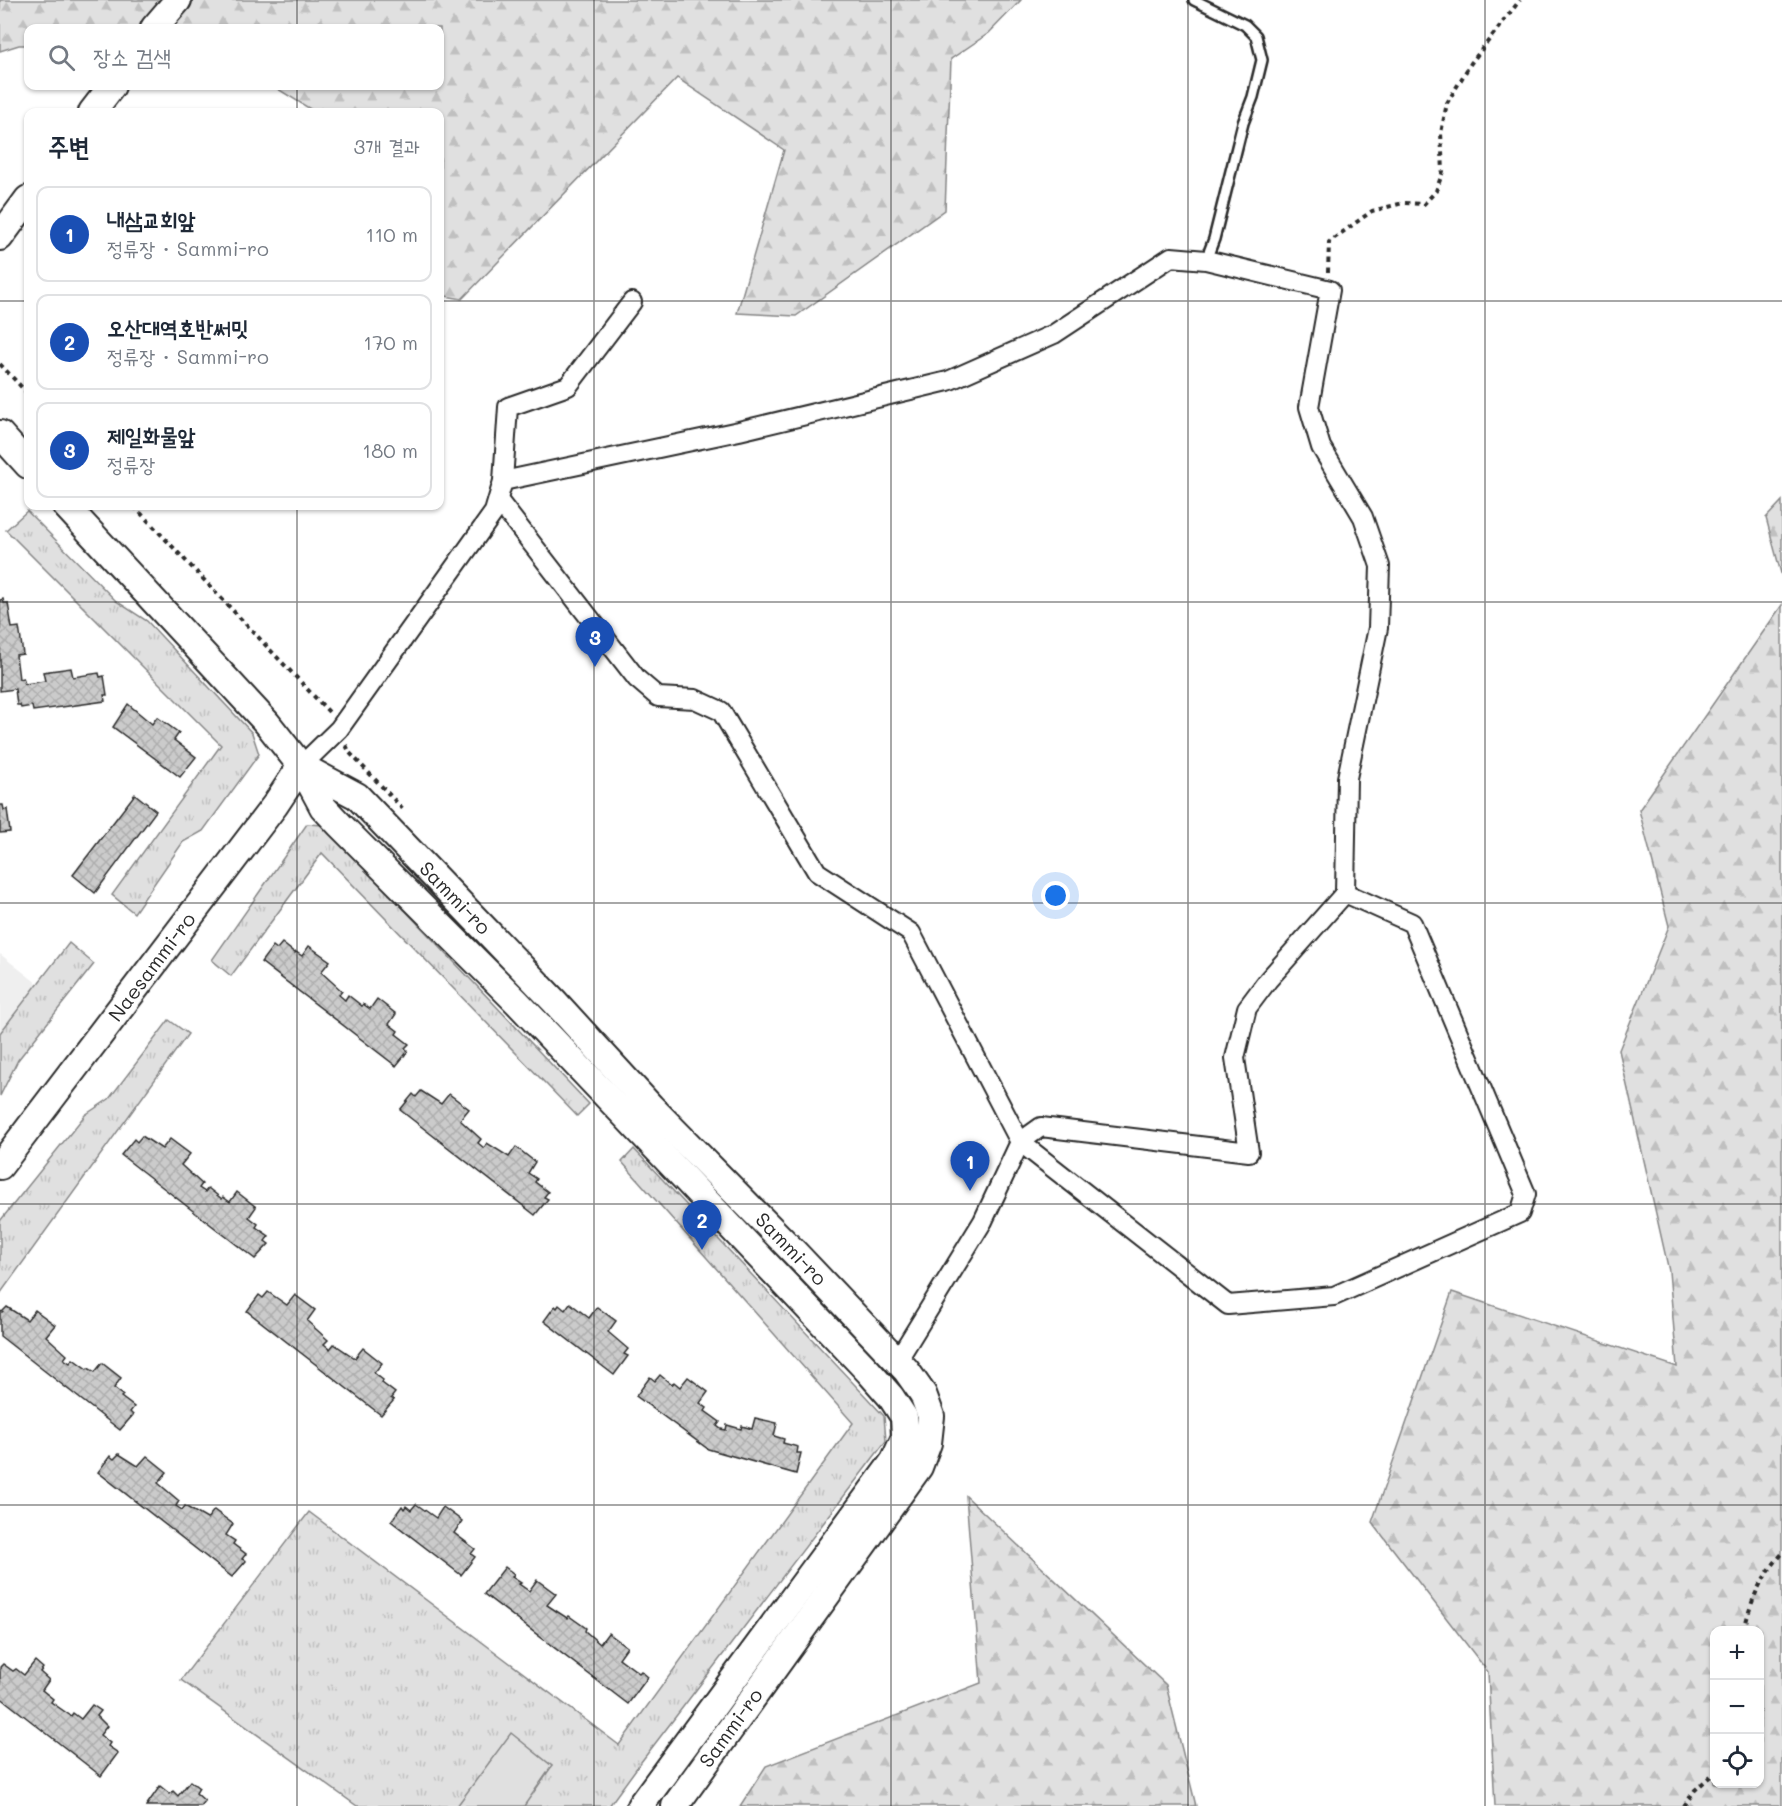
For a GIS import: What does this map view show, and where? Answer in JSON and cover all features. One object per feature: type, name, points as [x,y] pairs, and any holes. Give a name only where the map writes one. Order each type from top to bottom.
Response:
[{"type":"street","points":[[157,24],[178,0]]},
{"type":"street","points":[[95,108],[109,90]]},
{"type":"street","points":[[0,237],[24,204]]},
{"type":"street","points":[[503,481],[740,431],[948,381],[1054,334],[1171,257],[1206,260],[1330,290],[1309,407],[1321,447],[1363,517],[1380,566],[1378,628],[1347,778],[1345,893],[1268,980],[1247,1008],[1235,1058],[1249,1152],[1041,1127],[1020,1142],[982,1221],[897,1360]]},
{"type":"street","points":[[301,766],[339,729],[494,512],[503,481],[508,407],[568,386],[632,302]]},
{"type":"street","points":[[0,434],[24,461]]},
{"type":"street","points":[[498,500],[637,679],[658,697],[695,699],[722,711],[817,872],[911,933],[1020,1142],[1228,1305],[1334,1296],[1520,1213],[1526,1194],[1412,922],[1345,893]]},
{"type":"street","name":"Sammi-ro","points":[[70,510],[267,723],[301,766],[323,807],[517,1002],[759,1254],[869,1372],[891,1397],[904,1417],[905,1437],[894,1461],[640,1806]]},
{"type":"street","name":"Sammi-ro","points":[[301,766],[357,796],[554,1001],[651,1107],[897,1360],[923,1394],[931,1416],[928,1443],[919,1467],[675,1806]]},
{"type":"street","name":"Naesammi-ro","points":[[0,1166],[274,805],[301,766]]},
{"type":"lane","points":[[1194,0],[1245,25],[1256,36],[1262,60],[1214,239],[1206,260]]},
{"type":"path","points":[[1330,290],[1329,242],[1372,210],[1403,203],[1424,204],[1436,191],[1443,171],[1441,133],[1447,103],[1471,63],[1520,0]]},
{"type":"path","points":[[0,364],[24,390]]},
{"type":"path","points":[[1745,1626],[1752,1597],[1762,1579],[1782,1554]]},
{"type":"path","points":[[1684,1806],[1695,1790],[1710,1777]]},
{"type":"shaded area","points":[[0,954],[38,984],[0,1033]]},
{"type":"green space","points":[[0,0],[1021,0],[989,33],[951,59],[945,210],[796,316],[737,313],[784,150],[677,78],[462,299],[444,296],[444,108],[309,108],[279,90],[444,90],[444,24],[24,24],[24,45],[0,51]]},
{"type":"green space","points":[[1782,501],[1782,577],[1766,518]]},
{"type":"green space","points":[[27,511],[116,601],[147,621],[252,733],[259,754],[203,831],[183,842],[134,913],[112,895],[221,745],[6,530]]},
{"type":"green space","points":[[1782,605],[1782,1806],[1495,1806],[1488,1672],[1372,1522],[1452,1292],[1677,1367],[1669,1271],[1619,1050],[1669,926],[1639,810]]},
{"type":"green space","points":[[307,824],[324,825],[589,1104],[577,1116],[322,853],[231,976],[212,960]]},
{"type":"green space","points":[[69,943],[94,964],[18,1060],[0,1096],[0,1033]]},
{"type":"green space","points":[[169,1020],[188,1034],[0,1294],[0,1221],[85,1115],[109,1099]]},
{"type":"green space","points":[[634,1149],[884,1416],[886,1441],[609,1806],[357,1806],[181,1680],[309,1512],[619,1745],[853,1423],[622,1162]]},
{"type":"green space","points":[[966,1496],[1166,1685],[1196,1806],[740,1806],[766,1766],[981,1683]]},
{"type":"green space","points":[[511,1733],[552,1766],[524,1806],[457,1806]]},
{"type":"building","points":[[3,599],[4,603],[8,603],[12,628],[19,627],[23,654],[16,655],[19,679],[23,678],[25,684],[45,681],[43,672],[71,668],[73,677],[99,673],[100,677],[104,676],[107,695],[104,695],[105,701],[33,711],[32,706],[21,708],[17,705],[15,689],[0,691],[0,600]]},
{"type":"building","points":[[128,704],[152,724],[157,717],[179,733],[174,740],[196,757],[180,777],[113,727]]},
{"type":"building","points":[[135,794],[156,811],[95,893],[73,875]]},
{"type":"building","points":[[0,805],[3,805],[4,810],[7,809],[10,832],[0,833]]},
{"type":"building","points":[[282,943],[302,956],[309,946],[330,961],[321,972],[342,991],[339,995],[345,1000],[348,995],[370,1009],[377,999],[396,1014],[389,1024],[398,1031],[396,1034],[409,1044],[405,1048],[408,1051],[396,1066],[261,962],[273,946],[277,949]]},
{"type":"building","points":[[421,1091],[441,1104],[449,1094],[469,1109],[460,1120],[481,1139],[478,1143],[484,1148],[487,1143],[509,1157],[516,1147],[535,1162],[528,1173],[537,1179],[535,1182],[548,1192],[544,1197],[548,1199],[535,1215],[400,1110],[413,1094],[416,1097]]},
{"type":"building","points":[[142,1136],[162,1149],[170,1139],[190,1154],[181,1165],[202,1184],[199,1188],[205,1192],[208,1188],[230,1202],[237,1192],[256,1207],[249,1217],[258,1224],[256,1227],[269,1236],[265,1241],[269,1244],[255,1259],[121,1155],[134,1139],[137,1142]]},
{"type":"building","points":[[268,1292],[287,1305],[295,1295],[315,1310],[307,1321],[328,1340],[324,1344],[330,1349],[334,1344],[355,1358],[363,1348],[382,1363],[374,1373],[395,1393],[391,1398],[394,1400],[381,1415],[247,1311],[259,1295],[263,1298]]},
{"type":"building","points":[[570,1303],[589,1318],[597,1307],[616,1321],[608,1332],[628,1349],[624,1354],[628,1356],[614,1375],[544,1321],[555,1306],[557,1308],[559,1305],[565,1310]]},
{"type":"building","points":[[7,1307],[27,1320],[35,1310],[55,1325],[46,1336],[67,1355],[64,1359],[70,1363],[73,1359],[95,1372],[102,1363],[121,1378],[114,1388],[134,1407],[130,1412],[133,1415],[120,1430],[0,1336],[0,1311],[2,1312]]},
{"type":"building","points":[[660,1375],[672,1385],[674,1382],[680,1387],[688,1377],[708,1392],[700,1403],[707,1408],[705,1411],[720,1422],[717,1426],[721,1429],[726,1430],[727,1425],[752,1429],[755,1418],[777,1423],[774,1436],[784,1439],[783,1443],[798,1447],[797,1453],[801,1453],[796,1474],[708,1449],[636,1396],[650,1377],[655,1381]]},
{"type":"building","points":[[119,1454],[138,1466],[147,1456],[167,1472],[158,1483],[179,1501],[176,1506],[182,1510],[185,1506],[207,1519],[214,1510],[233,1524],[226,1535],[235,1541],[233,1544],[246,1554],[242,1559],[246,1561],[232,1577],[98,1472],[110,1456],[114,1459]]},
{"type":"building","points":[[416,1504],[436,1518],[443,1507],[462,1521],[454,1533],[475,1549],[471,1554],[475,1557],[461,1575],[391,1521],[402,1506],[404,1509],[406,1506],[411,1510]]},
{"type":"building","points":[[505,1567],[514,1574],[512,1577],[521,1583],[519,1584],[529,1591],[537,1580],[556,1594],[547,1605],[586,1628],[585,1631],[600,1644],[608,1633],[627,1647],[619,1658],[648,1677],[628,1704],[484,1594]]},
{"type":"building","points":[[35,1661],[43,1668],[40,1672],[49,1680],[42,1690],[53,1699],[51,1702],[71,1716],[73,1713],[81,1719],[92,1705],[101,1711],[97,1716],[107,1726],[100,1735],[110,1743],[108,1746],[118,1753],[101,1776],[0,1697],[0,1667],[3,1664],[24,1675]]},
{"type":"building","points":[[190,1781],[199,1788],[196,1793],[205,1801],[201,1806],[146,1806],[160,1786],[170,1794],[173,1791],[178,1796]]},
{"type":"place","name":"제일화물앞","points":[[595,667]]},
{"type":"place","name":"내삼교회앞","points":[[970,1191]]},
{"type":"place","name":"오산대역호반써밋","points":[[702,1250]]}]
